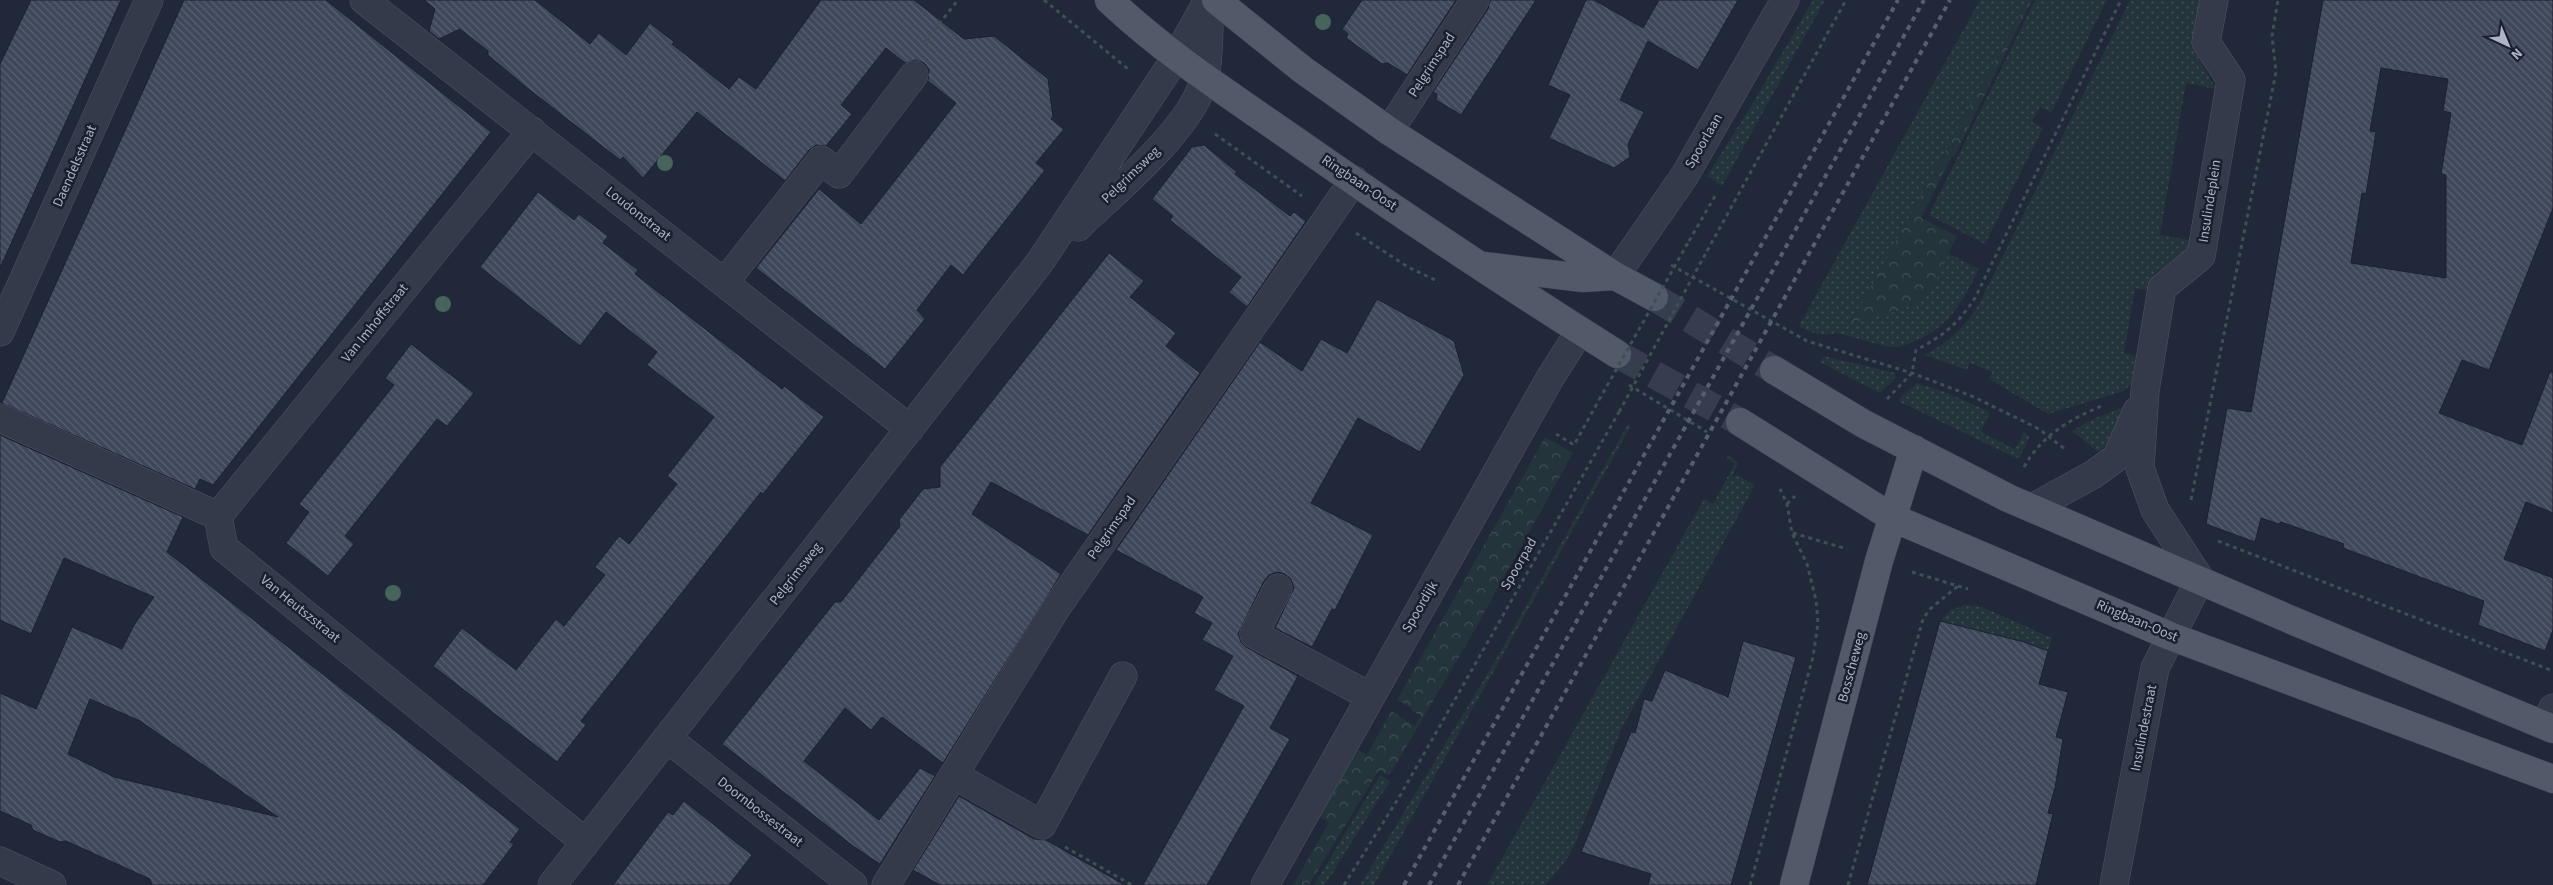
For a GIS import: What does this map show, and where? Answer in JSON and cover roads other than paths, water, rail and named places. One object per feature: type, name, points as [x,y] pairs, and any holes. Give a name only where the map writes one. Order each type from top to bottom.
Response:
[{"type":"main road","name":"Ringbaan-Oost","points":[[1109,0],[1176,56],[1205,77],[1480,265],[1617,354]]},
{"type":"main road","points":[[1216,0],[1303,70],[1389,131],[1615,276],[1654,297]]},
{"type":"main road","points":[[1480,265],[1582,278],[1615,276]]},
{"type":"main road","points":[[1774,370],[1864,424],[2032,508],[2200,579],[2550,721]]},
{"type":"main road","name":"Ringbaan-Oost","points":[[1740,422],[1893,518],[2170,636],[2553,779]]},
{"type":"main road","name":"Bosscheweg","points":[[1794,885],[1880,561],[1914,449]]},
{"type":"street","name":"Daendelsstraat","points":[[0,332],[149,0]]},
{"type":"street","name":"Loudonstraat","points":[[364,0],[910,429]]},
{"type":"street","name":"Pelgrimsweg","points":[[552,885],[1040,262],[1176,56],[1209,0]]},
{"type":"street","points":[[1205,77],[1209,0]]},
{"type":"street","name":"Pelgrimspad","points":[[1389,131],[1475,0]]},
{"type":"street","name":"Spoorlaan","points":[[1615,276],[1685,175],[1785,0]]},
{"type":"street","name":"Insulindeplein","points":[[2200,579],[2155,510],[2140,468],[2145,391],[2162,288],[2201,256],[2231,80],[2206,42],[2214,0]]},
{"type":"street","points":[[724,283],[821,160],[839,174],[914,75]]},
{"type":"street","name":"Pelgrimsweg","points":[[1040,262],[1166,141],[1188,115],[1205,77]]},
{"type":"street","name":"Van Imhoffstraat","points":[[218,516],[532,131]]},
{"type":"street","name":"Pelgrimspad","points":[[886,885],[1057,607],[1354,180]]},
{"type":"street","name":"Spoordijk","points":[[1265,885],[1369,696],[1550,378],[1580,331]]},
{"type":"street","name":"Insulindeplein","points":[[2032,508],[2094,474],[2118,456],[2145,391]]},
{"type":"street","points":[[0,418],[218,516]]},
{"type":"street","name":"Van Heutszstraat","points":[[218,516],[224,548],[585,842]]},
{"type":"street","name":"Insulindestraat","points":[[2114,885],[2155,668],[2200,579]]},
{"type":"street","points":[[1278,588],[1254,634],[1369,696]]},
{"type":"street","points":[[954,775],[1042,826],[1123,676]]},
{"type":"street","name":"Doornbossestraat","points":[[667,738],[853,885]]},
{"type":"street","points":[[0,861],[52,885]]},
{"type":"tunnel","points":[[1654,297],[1774,370]]},
{"type":"tunnel","points":[[1617,354],[1740,422]]},
{"type":"railway","points":[[1404,885],[1898,0]]},
{"type":"railway","points":[[1429,885],[1924,0]]},
{"type":"railway","points":[[1458,885],[1950,0]]}]
